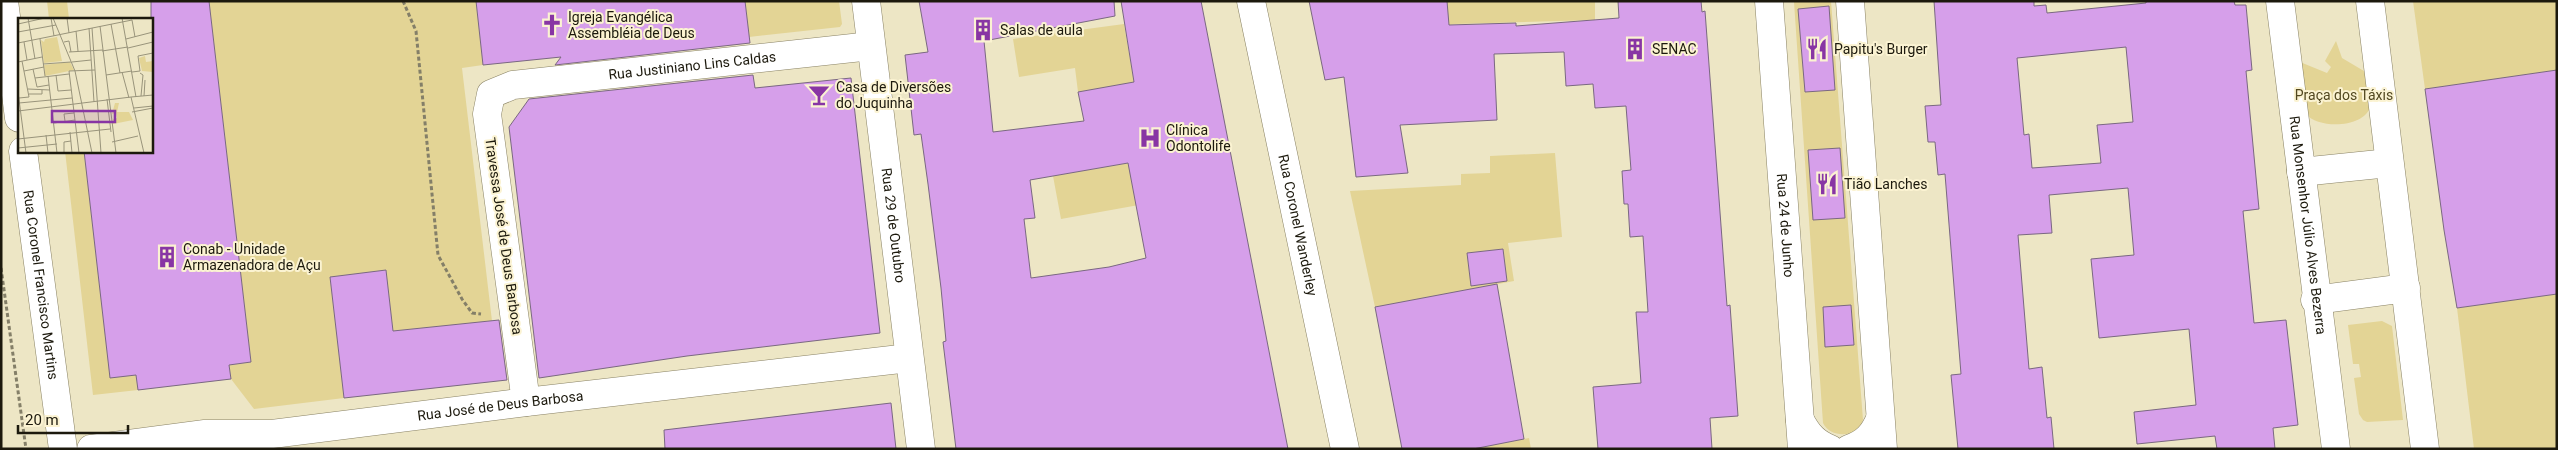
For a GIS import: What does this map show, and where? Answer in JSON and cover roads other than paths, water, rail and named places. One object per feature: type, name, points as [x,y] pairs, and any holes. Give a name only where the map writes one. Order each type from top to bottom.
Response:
[{"type":"street","points":[[4,1],[18,110]]},
{"type":"street","name":"Rua 29 de Outubro","points":[[866,1],[921,449]]},
{"type":"street","name":"Rua Coronel Wanderley","points":[[1251,1],[1345,449]]},
{"type":"street","name":"Rua 24 de Junho","points":[[1769,1],[1802,449]]},
{"type":"street","points":[[1850,1],[1883,449]]},
{"type":"street","name":"Rua Monsenhor Júlio Alves Bezerra","points":[[2280,1],[2315,300],[2336,449]]},
{"type":"street","points":[[2370,1],[2425,449]]},
{"type":"street","name":"Rua Justiniano Lins Caldas","points":[[513,85],[871,46]]},
{"type":"street","name":"Travessa José de Deus Barbosa","points":[[513,85],[491,94],[487,114],[526,402]]},
{"type":"street","name":"Rua Coronel Francisco Martins","points":[[23,152],[63,449]]},
{"type":"street","points":[[2301,172],[2389,162]]},
{"type":"street","points":[[2315,300],[2406,288]]},
{"type":"street","name":"Rua José de Deus Barbosa","points":[[91,449],[205,434],[272,434],[526,402],[909,358]]},
{"type":"street","points":[[1849,449],[1863,444],[1874,433],[1880,419]]},
{"type":"street","points":[[1800,420],[1807,434],[1818,444],[1830,449]]},
{"type":"place","name":"Igreja Evangélica Assembléia de Deus","points":[[552,25]]},
{"type":"place","name":"Salas de aula","points":[[983,30]]},
{"type":"place","name":"SENAC","points":[[1635,49]]},
{"type":"place","name":"Papitu's Burger","points":[[1817,49]]},
{"type":"place","name":"Casa de Diversões do Juquinha","points":[[819,95]]},
{"type":"place","name":"Clínica Odontolife","points":[[1150,138]]},
{"type":"place","name":"Tião Lanches","points":[[1827,184]]},
{"type":"place","name":"Conab - Unidade Armazenadora de Açu","points":[[167,257]]},
{"type":"park label","name":"Praça dos Táxis","points":[[2344,95]]}]
